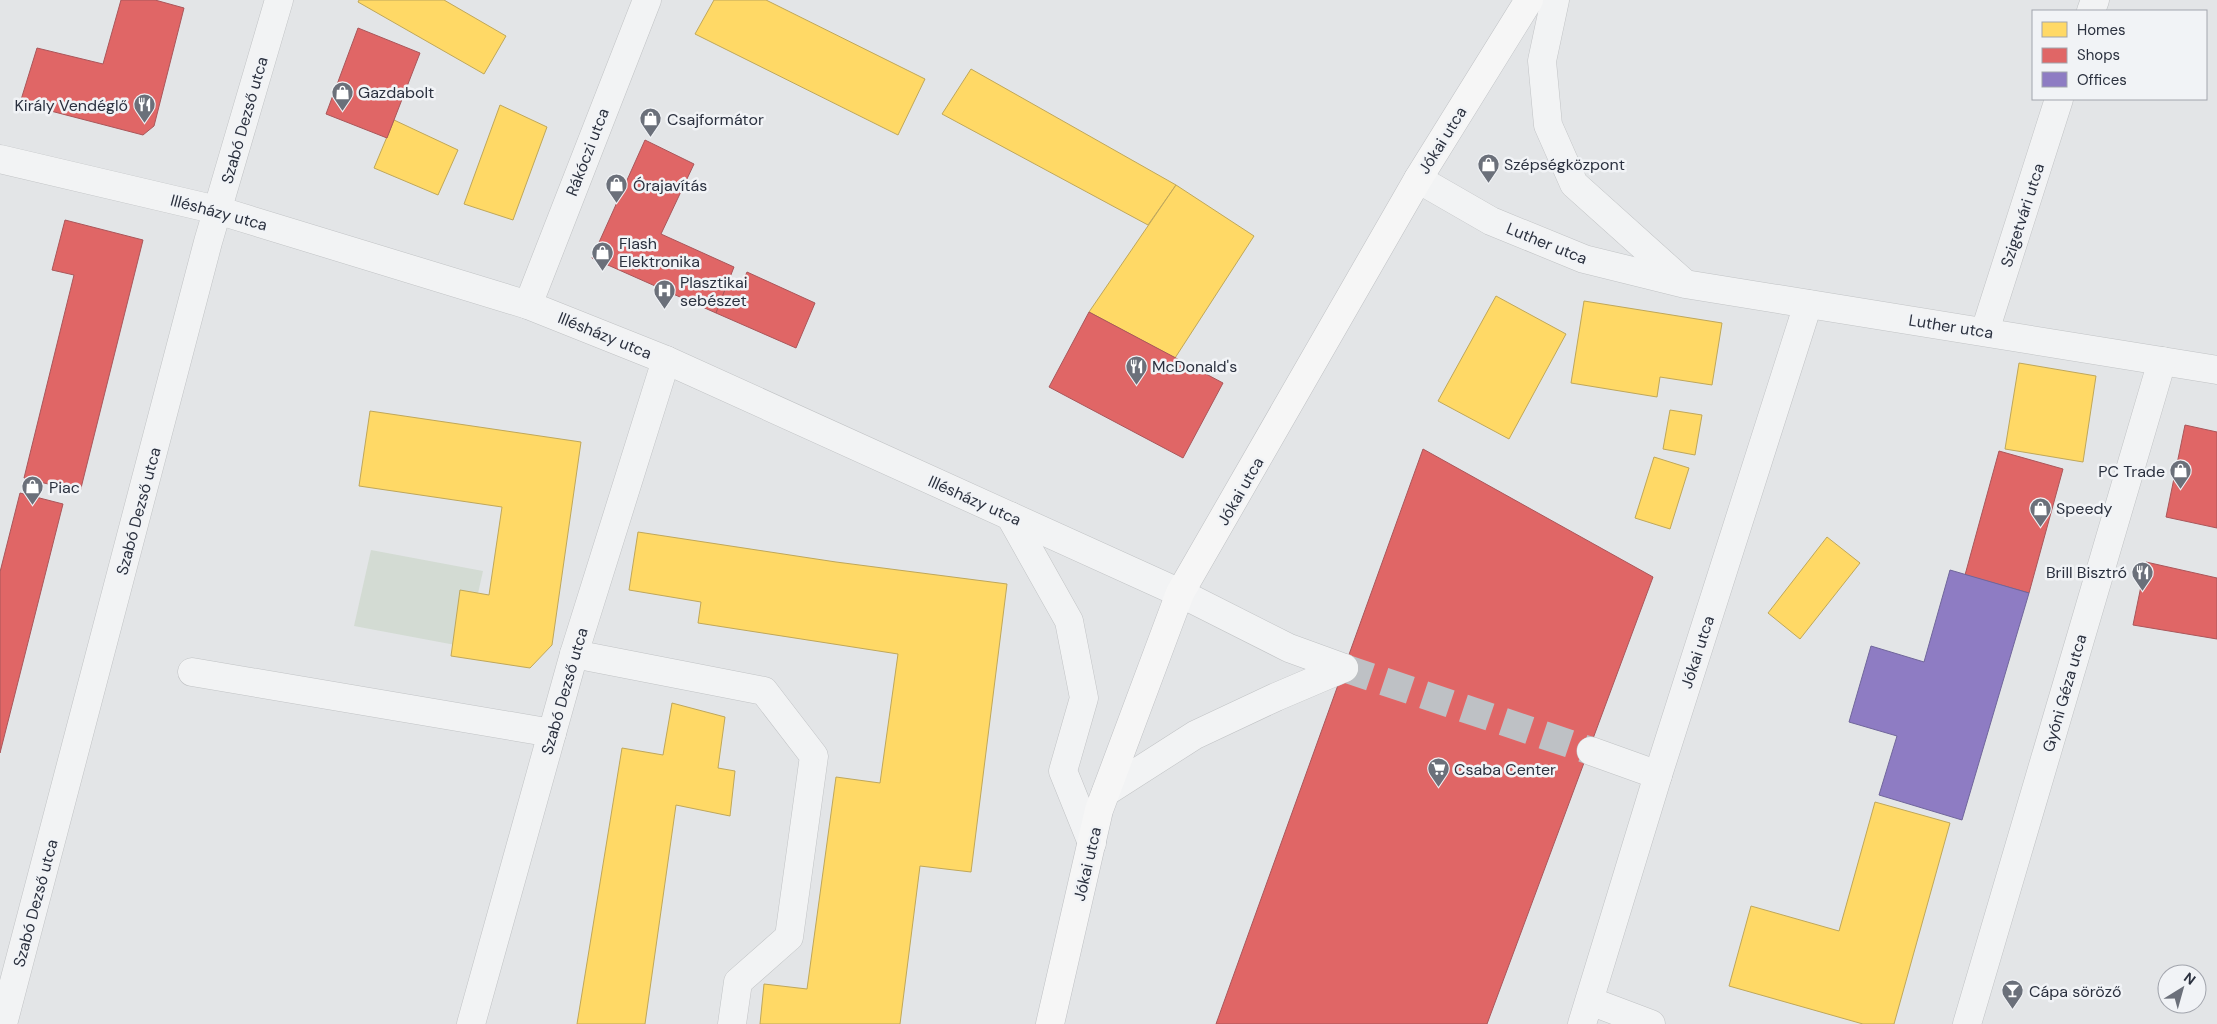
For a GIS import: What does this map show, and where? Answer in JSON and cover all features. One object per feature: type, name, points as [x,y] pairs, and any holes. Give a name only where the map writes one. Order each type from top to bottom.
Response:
[{"type":"main road","name":"Jókai utca","points":[[1050,1024],[1099,810],[1180,593],[1418,179],[1528,0]]},
{"type":"street","name":"Szabó Dezső utca","points":[[3,1024],[217,210],[279,0]]},
{"type":"street","name":"Rákóczi utca","points":[[528,305],[647,0]]},
{"type":"street","points":[[1555,0],[1542,61],[1548,125],[1570,176],[1574,184],[1685,284]]},
{"type":"street","name":"Szigetvári utca","points":[[1985,332],[2059,100]]},
{"type":"street","name":"Illésházy utca","points":[[0,159],[217,210],[528,305],[666,360],[1180,593],[1289,648],[1344,668],[1195,735],[1106,792]]},
{"type":"street","name":"Luther utca","points":[[1418,179],[1491,221],[1584,260],[1685,284],[2217,370]]},
{"type":"street","name":"Jókai utca","points":[[1586,1013],[1658,775],[1808,304]]},
{"type":"street","name":"Szabó Dezső utca","points":[[471,1024],[574,654],[666,360]]},
{"type":"street","name":"Gyóni Géza utca","points":[[1967,1024],[2162,361]]},
{"type":"street","points":[[1010,516],[1069,621],[1084,698],[1063,771],[1092,844]]},
{"type":"street","points":[[574,654],[764,691],[814,756],[789,937],[738,982],[732,1024]]},
{"type":"street","points":[[192,672],[552,733]]},
{"type":"street","points":[[1591,751],[1658,775]]},
{"type":"street","points":[[1586,1013],[1651,1024]]},
{"type":"shaded area","points":[[371,550],[483,571],[466,647],[354,626]]},
{"type":"building: Homes","points":[[359,0],[444,0],[506,36],[484,74],[358,2]]},
{"type":"building: Homes","points":[[714,0],[766,0],[925,79],[898,135],[695,34]]},
{"type":"building: Homes","points":[[971,69],[1176,185],[1148,225],[942,114]]},
{"type":"building: Homes","points":[[500,105],[547,127],[513,220],[464,204]]},
{"type":"building: Homes","points":[[394,120],[458,150],[438,195],[374,168]]},
{"type":"building: Homes","points":[[1176,185],[1254,236],[1175,358],[1089,312]]},
{"type":"building: Homes","points":[[1496,296],[1566,334],[1509,439],[1438,401]]},
{"type":"building: Homes","points":[[1584,301],[1722,323],[1712,385],[1660,377],[1657,397],[1571,383]]},
{"type":"building: Homes","points":[[2019,363],[2096,376],[2083,462],[2005,449]]},
{"type":"building: Homes","points":[[1670,410],[1702,415],[1695,455],[1663,449]]},
{"type":"building: Homes","points":[[370,411],[581,442],[552,645],[530,668],[451,656],[460,590],[489,595],[502,507],[359,486]]},
{"type":"building: Homes","points":[[1654,457],[1689,468],[1670,529],[1635,518]]},
{"type":"building: Homes","points":[[638,532],[836,562],[1007,584],[971,872],[920,866],[900,1024],[760,1024],[764,984],[807,989],[836,777],[880,783],[898,654],[698,623],[701,602],[629,590]]},
{"type":"building: Homes","points":[[1827,537],[1860,563],[1800,639],[1768,613]]},
{"type":"building: Homes","points":[[672,703],[725,717],[718,768],[735,771],[730,816],[676,805],[645,1024],[577,1024],[622,748],[663,755]]},
{"type":"building: Homes","points":[[1875,802],[1950,823],[1894,1024],[1863,1024],[1729,986],[1751,906],[1839,931]]},
{"type":"building: Shops","points":[[121,0],[155,0],[184,8],[154,126],[143,135],[20,103],[37,48],[103,64]]},
{"type":"building: Shops","points":[[358,28],[420,53],[387,138],[326,114]]},
{"type":"building: Shops","points":[[645,140],[694,164],[661,234],[734,267],[716,313],[592,258]]},
{"type":"building: Shops","points":[[65,220],[143,240],[80,492],[24,478],[74,275],[52,270]]},
{"type":"building: Shops","points":[[747,272],[815,303],[796,348],[716,313],[728,282],[740,288]]},
{"type":"building: Shops","name":"McDonald's","points":[[1089,312],[1223,383],[1183,458],[1049,387]]},
{"type":"building: Shops","points":[[2185,425],[2217,432],[2217,528],[2166,517]]},
{"type":"building: Shops","name":"Csaba Center","points":[[1423,449],[1653,577],[1487,1024],[1216,1024]]},
{"type":"building: Shops","points":[[1999,451],[2063,469],[2029,593],[1965,575]]},
{"type":"building: Shops","points":[[20,493],[63,504],[0,753],[0,572]]},
{"type":"building: Shops","points":[[2146,562],[2217,578],[2217,639],[2133,625]]},
{"type":"building: Offices","points":[[1950,570],[2029,593],[1962,820],[1879,795],[1897,736],[1849,722],[1871,646],[1924,662]]},
{"type":"tunnel","points":[[1344,668],[1591,751]]},
{"type":"place","name":"Gazdabolt","points":[[342,111]]},
{"type":"place","name":"Király Vendéglő","points":[[144,124]]},
{"type":"place","name":"Csajformátor","points":[[651,138]]},
{"type":"place","name":"Szépségközpont","points":[[1488,183]]},
{"type":"place","name":"Órajavítás","points":[[617,204]]},
{"type":"place","name":"Flash Elektronika","points":[[603,271]]},
{"type":"place","name":"Plasztikai sebészet","points":[[664,310]]},
{"type":"place","name":"McDonald's","points":[[1136,385]]},
{"type":"place","name":"PC Trade","points":[[2181,490]]},
{"type":"place","name":"Piac","points":[[33,506]]},
{"type":"place","name":"Speedy","points":[[2040,527]]},
{"type":"place","name":"Brill Bisztró","points":[[2143,591]]},
{"type":"place","name":"Csaba Center","points":[[1438,788]]},
{"type":"place","name":"Cápa söröző","points":[[2013,1010]]}]
